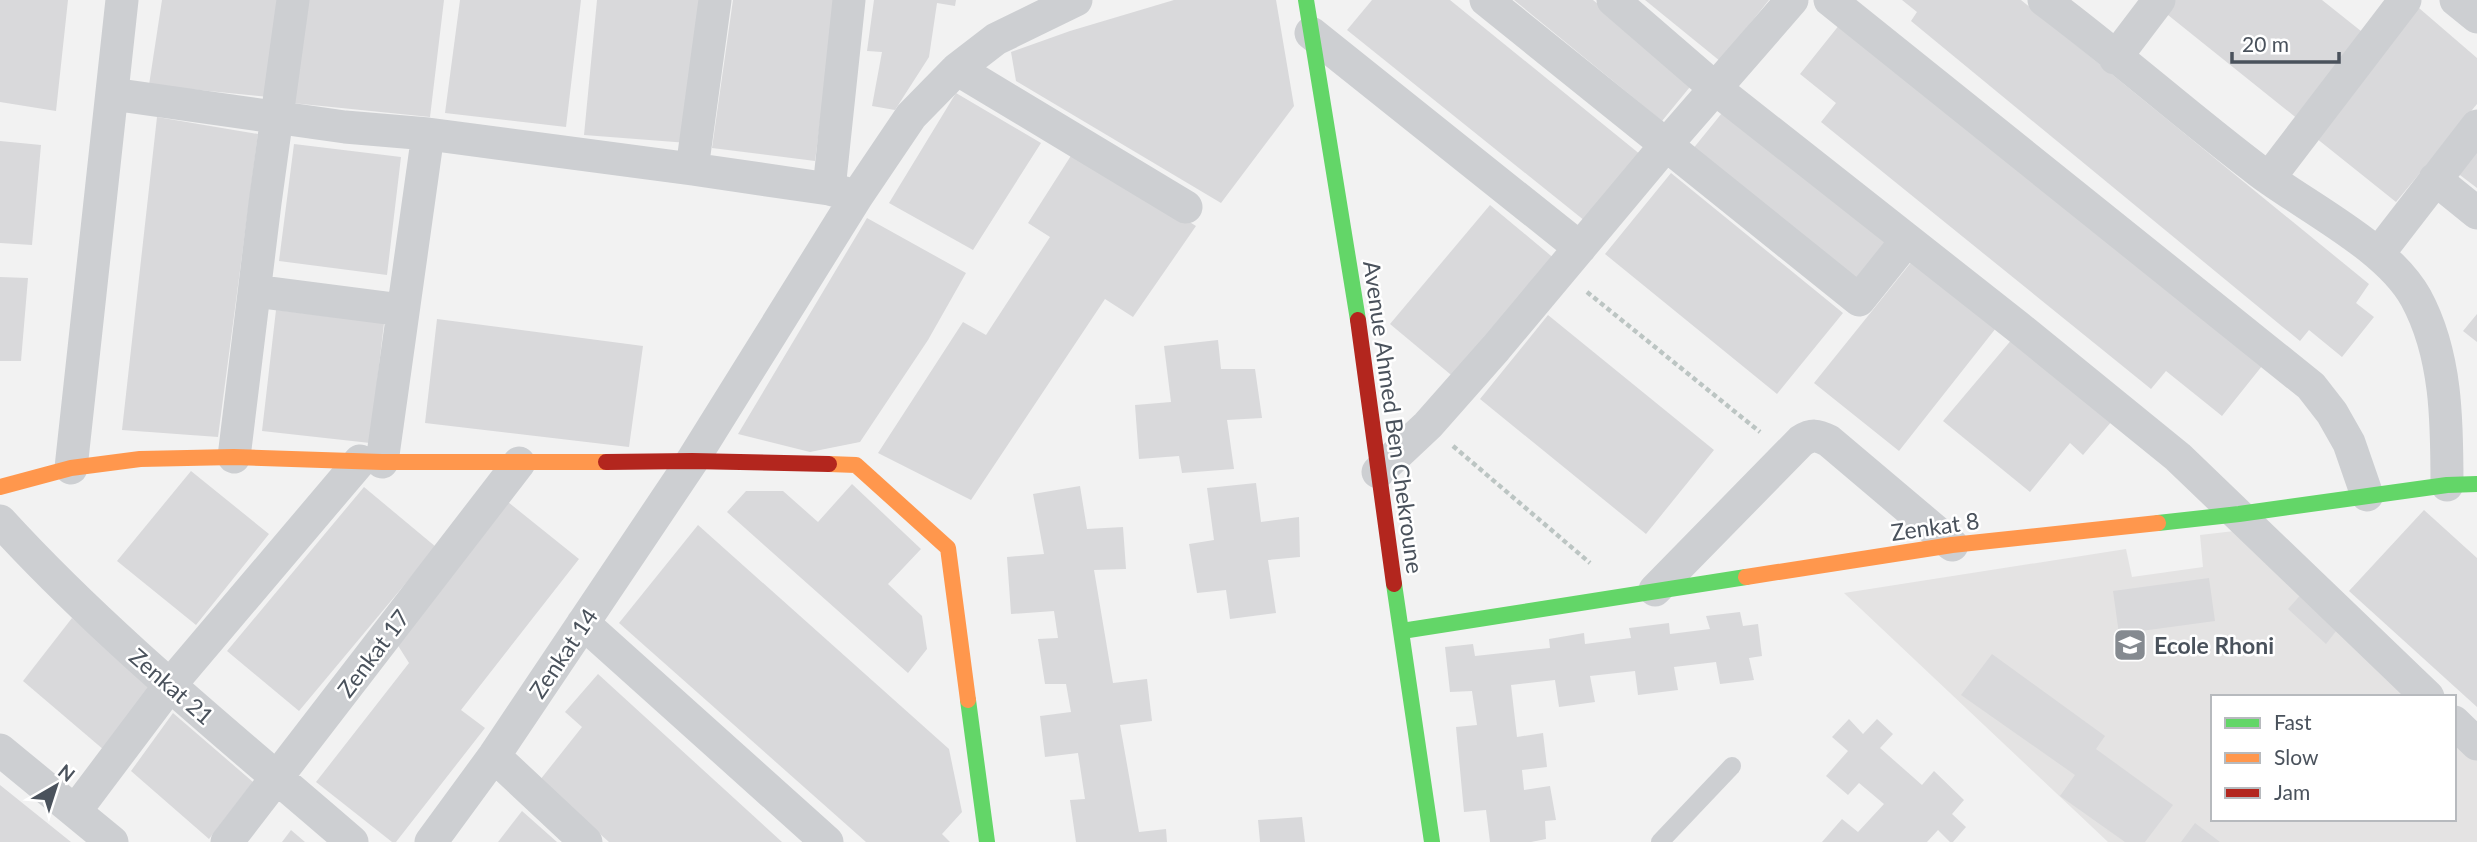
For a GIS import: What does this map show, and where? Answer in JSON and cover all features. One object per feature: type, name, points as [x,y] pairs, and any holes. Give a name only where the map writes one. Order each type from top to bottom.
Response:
[{"type":"street","points":[[71,468],[122,0]]},
{"type":"street","points":[[234,457],[293,0]]},
{"type":"street","points":[[692,169],[715,0]]},
{"type":"street","points":[[111,94],[345,127],[428,134],[692,169],[843,193],[849,0]]},
{"type":"street","name":"Zenkat 14","points":[[431,842],[494,756],[692,461],[843,193],[957,69],[996,39],[1076,0]]},
{"type":"street","name":"Avenue Ahmed Ben Chekroune","points":[[1306,0],[1355,301],[1432,842]]},
{"type":"street","points":[[1486,0],[1859,300],[1907,240]]},
{"type":"street","points":[[1612,0],[1716,89],[2142,427],[2239,514],[2426,695]]},
{"type":"street","points":[[1378,472],[1428,425],[1792,0]]},
{"type":"street","points":[[1830,0],[2311,386],[2332,413],[2349,443],[2367,495]]},
{"type":"street","points":[[2044,0],[2269,178],[2378,254],[2400,275],[2425,315],[2434,344],[2462,485]]},
{"type":"street","points":[[2115,58],[2159,0]]},
{"type":"street","points":[[2269,178],[2405,0]]},
{"type":"street","points":[[2456,0],[2477,16]]},
{"type":"street","points":[[1311,33],[1570,259]]},
{"type":"street","points":[[957,69],[1186,207]]},
{"type":"street","points":[[2378,254],[2477,127]]},
{"type":"street","points":[[76,810],[170,685],[371,462],[402,310],[428,134]]},
{"type":"street","points":[[2435,179],[2477,213]]},
{"type":"street","points":[[255,291],[402,310]]},
{"type":"street","points":[[1642,593],[1809,436],[1817,435],[1829,441],[1952,545]]},
{"type":"street","points":[[0,487],[71,468],[140,459],[234,457],[371,462],[692,461],[856,465],[948,548],[987,842]]},
{"type":"street","name":"Zenkat 17","points":[[227,842],[519,463]]},
{"type":"street","name":"Zenkat 8","points":[[1402,631],[1952,545],[2239,514],[2367,495],[2462,485]]},
{"type":"street","name":"Zenkat 21","points":[[0,520],[48,573],[170,685],[352,842]]},
{"type":"street","points":[[583,623],[827,842]]},
{"type":"street","points":[[2456,724],[2477,744]]},
{"type":"street","points":[[0,750],[112,842]]},
{"type":"street","points":[[494,756],[586,842]]},
{"type":"lane","points":[[1660,842],[1732,766]]},
{"type":"path","points":[[1570,259],[1787,455]]},
{"type":"path","points":[[1428,425],[1642,593]]},
{"type":"shaded area","name":"Ecole Rhoni","points":[[2243,530],[2414,695],[2211,695],[2211,821],[2456,821],[2456,736],[2477,756],[2477,842],[2108,842],[1844,593],[2126,549],[2132,577],[2203,567],[2200,535]]},
{"type":"building","points":[[0,0],[68,0],[56,111],[0,102]]},
{"type":"building","points":[[162,0],[277,0],[268,97],[149,85]]},
{"type":"building","points":[[307,0],[444,0],[430,117],[292,103]]},
{"type":"building","points":[[460,0],[581,0],[566,127],[445,113]]},
{"type":"building","points":[[597,0],[701,0],[688,143],[584,135]]},
{"type":"building","points":[[733,0],[836,0],[815,161],[712,148]]},
{"type":"building","points":[[874,0],[956,0],[955,6],[937,3],[929,57],[895,110],[872,106],[882,52],[867,51]]},
{"type":"building","points":[[1174,0],[1276,0],[1294,106],[1221,203],[1016,81],[1011,52]]},
{"type":"building","points":[[1372,0],[1450,0],[1641,155],[1585,221],[1347,30]]},
{"type":"building","points":[[1514,0],[1593,0],[1694,82],[1662,121]]},
{"type":"building","points":[[1645,0],[1769,0],[1720,61]]},
{"type":"building","points":[[1902,0],[2021,0],[2369,284],[2356,303],[2374,317],[2342,357],[2309,330],[2300,341],[1911,21],[1917,12]]},
{"type":"building","points":[[2172,0],[2322,0],[2366,35],[2299,120],[2163,11]]},
{"type":"building","points":[[2412,2],[2477,58],[2477,104],[2396,202],[2316,138]]},
{"type":"building","points":[[1844,19],[2266,361],[2222,416],[2166,371],[2151,389],[1821,122],[1836,103],[1800,74]]},
{"type":"building","points":[[956,93],[1041,143],[973,250],[889,203]]},
{"type":"building","points":[[1726,108],[1890,241],[1856,283],[1692,150]]},
{"type":"building","points":[[157,117],[258,134],[218,437],[122,430]]},
{"type":"building","points":[[0,141],[41,145],[32,245],[0,243]]},
{"type":"building","points":[[294,144],[401,157],[387,275],[279,261]]},
{"type":"building","points":[[2477,146],[2477,188],[2456,172]]},
{"type":"building","points":[[1074,151],[1196,226],[1133,317],[1105,299],[971,500],[878,453],[963,322],[986,335],[1050,237],[1028,223]]},
{"type":"building","points":[[1671,173],[1843,313],[1777,394],[1605,254]]},
{"type":"building","points":[[1490,205],[1556,260],[1456,379],[1390,324]]},
{"type":"building","points":[[867,218],[966,273],[928,340],[860,442],[810,452],[738,434]]},
{"type":"building","points":[[1913,260],[1996,328],[1899,451],[1814,383]]},
{"type":"building","points":[[0,277],[28,278],[21,361],[0,361]]},
{"type":"building","points":[[276,310],[384,323],[370,443],[262,431]]},
{"type":"building","points":[[2477,314],[2477,342],[2463,331]]},
{"type":"building","points":[[1548,315],[1714,450],[1646,534],[1480,399]]},
{"type":"building","points":[[437,319],[643,346],[629,447],[425,423]]},
{"type":"building","points":[[2013,338],[2112,421],[2083,455],[2070,443],[2030,492],[1943,421]]},
{"type":"building","points":[[1218,340],[1221,369],[1255,369],[1262,418],[1227,420],[1234,469],[1182,473],[1179,456],[1139,459],[1135,405],[1171,402],[1164,346]]},
{"type":"building","points":[[191,471],[269,534],[196,625],[117,561]]},
{"type":"building","points":[[1256,483],[1261,522],[1299,517],[1300,557],[1268,560],[1276,613],[1230,619],[1226,590],[1197,593],[1189,544],[1214,540],[1207,488]]},
{"type":"building","points":[[852,484],[921,549],[888,584],[922,616],[927,649],[908,673],[727,512],[746,491],[783,491],[818,522]]},
{"type":"building","points":[[1080,486],[1087,529],[1123,527],[1126,569],[1094,570],[1113,683],[1147,679],[1152,721],[1120,725],[1139,832],[1166,829],[1167,842],[1076,842],[1070,800],[1085,799],[1078,753],[1045,757],[1040,716],[1071,712],[1066,684],[1045,684],[1038,639],[1058,638],[1054,611],[1011,614],[1007,557],[1044,554],[1033,494]]},
{"type":"building","points":[[364,487],[436,547],[299,711],[227,651]]},
{"type":"building","points":[[508,502],[579,559],[461,710],[485,728],[396,842],[392,842],[316,782],[409,663],[397,644]]},
{"type":"building","points":[[2424,510],[2477,558],[2477,707],[2349,591]]},
{"type":"building","points":[[698,525],[949,749],[962,812],[942,834],[950,842],[866,842],[619,623]]},
{"type":"building","points":[[2209,578],[2215,621],[2119,634],[2113,591]]},
{"type":"building","points":[[2304,591],[2340,626],[2326,644],[2288,609]]},
{"type":"building","points":[[1740,612],[1743,626],[1758,624],[1762,656],[1749,658],[1754,680],[1720,684],[1716,662],[1674,667],[1678,690],[1638,695],[1635,671],[1590,676],[1595,702],[1559,707],[1555,680],[1511,685],[1517,737],[1543,733],[1547,767],[1522,770],[1524,790],[1550,786],[1556,820],[1545,821],[1546,839],[1531,842],[1490,842],[1486,810],[1464,812],[1456,727],[1477,725],[1472,691],[1450,692],[1445,647],[1473,644],[1475,656],[1550,648],[1549,639],[1584,633],[1585,644],[1631,638],[1629,628],[1669,623],[1670,634],[1710,629],[1706,616]]},
{"type":"building","points":[[72,618],[152,684],[104,750],[23,681]]},
{"type":"building","points":[[1992,654],[2105,736],[2096,749],[2173,805],[2145,842],[2125,842],[2060,796],[2075,775],[1961,695]]},
{"type":"building","points":[[598,674],[782,842],[609,842],[540,780],[582,727],[565,712]]},
{"type":"building","points":[[173,713],[253,782],[209,839],[131,771]]},
{"type":"building","points":[[1849,719],[1863,734],[1877,719],[1893,734],[1880,748],[1922,785],[1934,771],[1964,800],[1952,814],[1966,827],[1953,842],[1938,830],[1927,842],[1822,842],[1842,819],[1858,832],[1884,804],[1859,783],[1848,795],[1826,776],[1848,751],[1832,737]]},
{"type":"building","points":[[0,785],[71,842],[0,842]]},
{"type":"building","points":[[522,811],[557,842],[498,842]]},
{"type":"building","points":[[1302,817],[1305,842],[1260,842],[1258,820]]},
{"type":"building","points":[[2195,823],[2220,842],[2181,842]]},
{"type":"building","points":[[291,830],[305,842],[282,842]]},
{"type":"traffic: fast","points":[[1306,0],[1358,320]]},
{"type":"traffic: fast","points":[[2158,523],[2447,485],[2477,484]]},
{"type":"traffic: fast","points":[[1402,631],[1746,577]]},
{"type":"traffic: fast","points":[[1394,584],[1432,842]]},
{"type":"traffic: fast","points":[[968,700],[987,842]]},
{"type":"traffic: slow","points":[[0,487],[71,468],[140,459],[234,457],[382,462],[606,462]]},
{"type":"traffic: slow","points":[[829,464],[856,465],[948,548],[968,700]]},
{"type":"traffic: slow","points":[[1746,577],[1952,545],[2158,523]]},
{"type":"traffic: jam","points":[[1358,320],[1394,584]]},
{"type":"traffic: jam","points":[[606,462],[829,464]]},
{"type":"place","name":"Ecole Rhoni","points":[[2130,645]]}]
